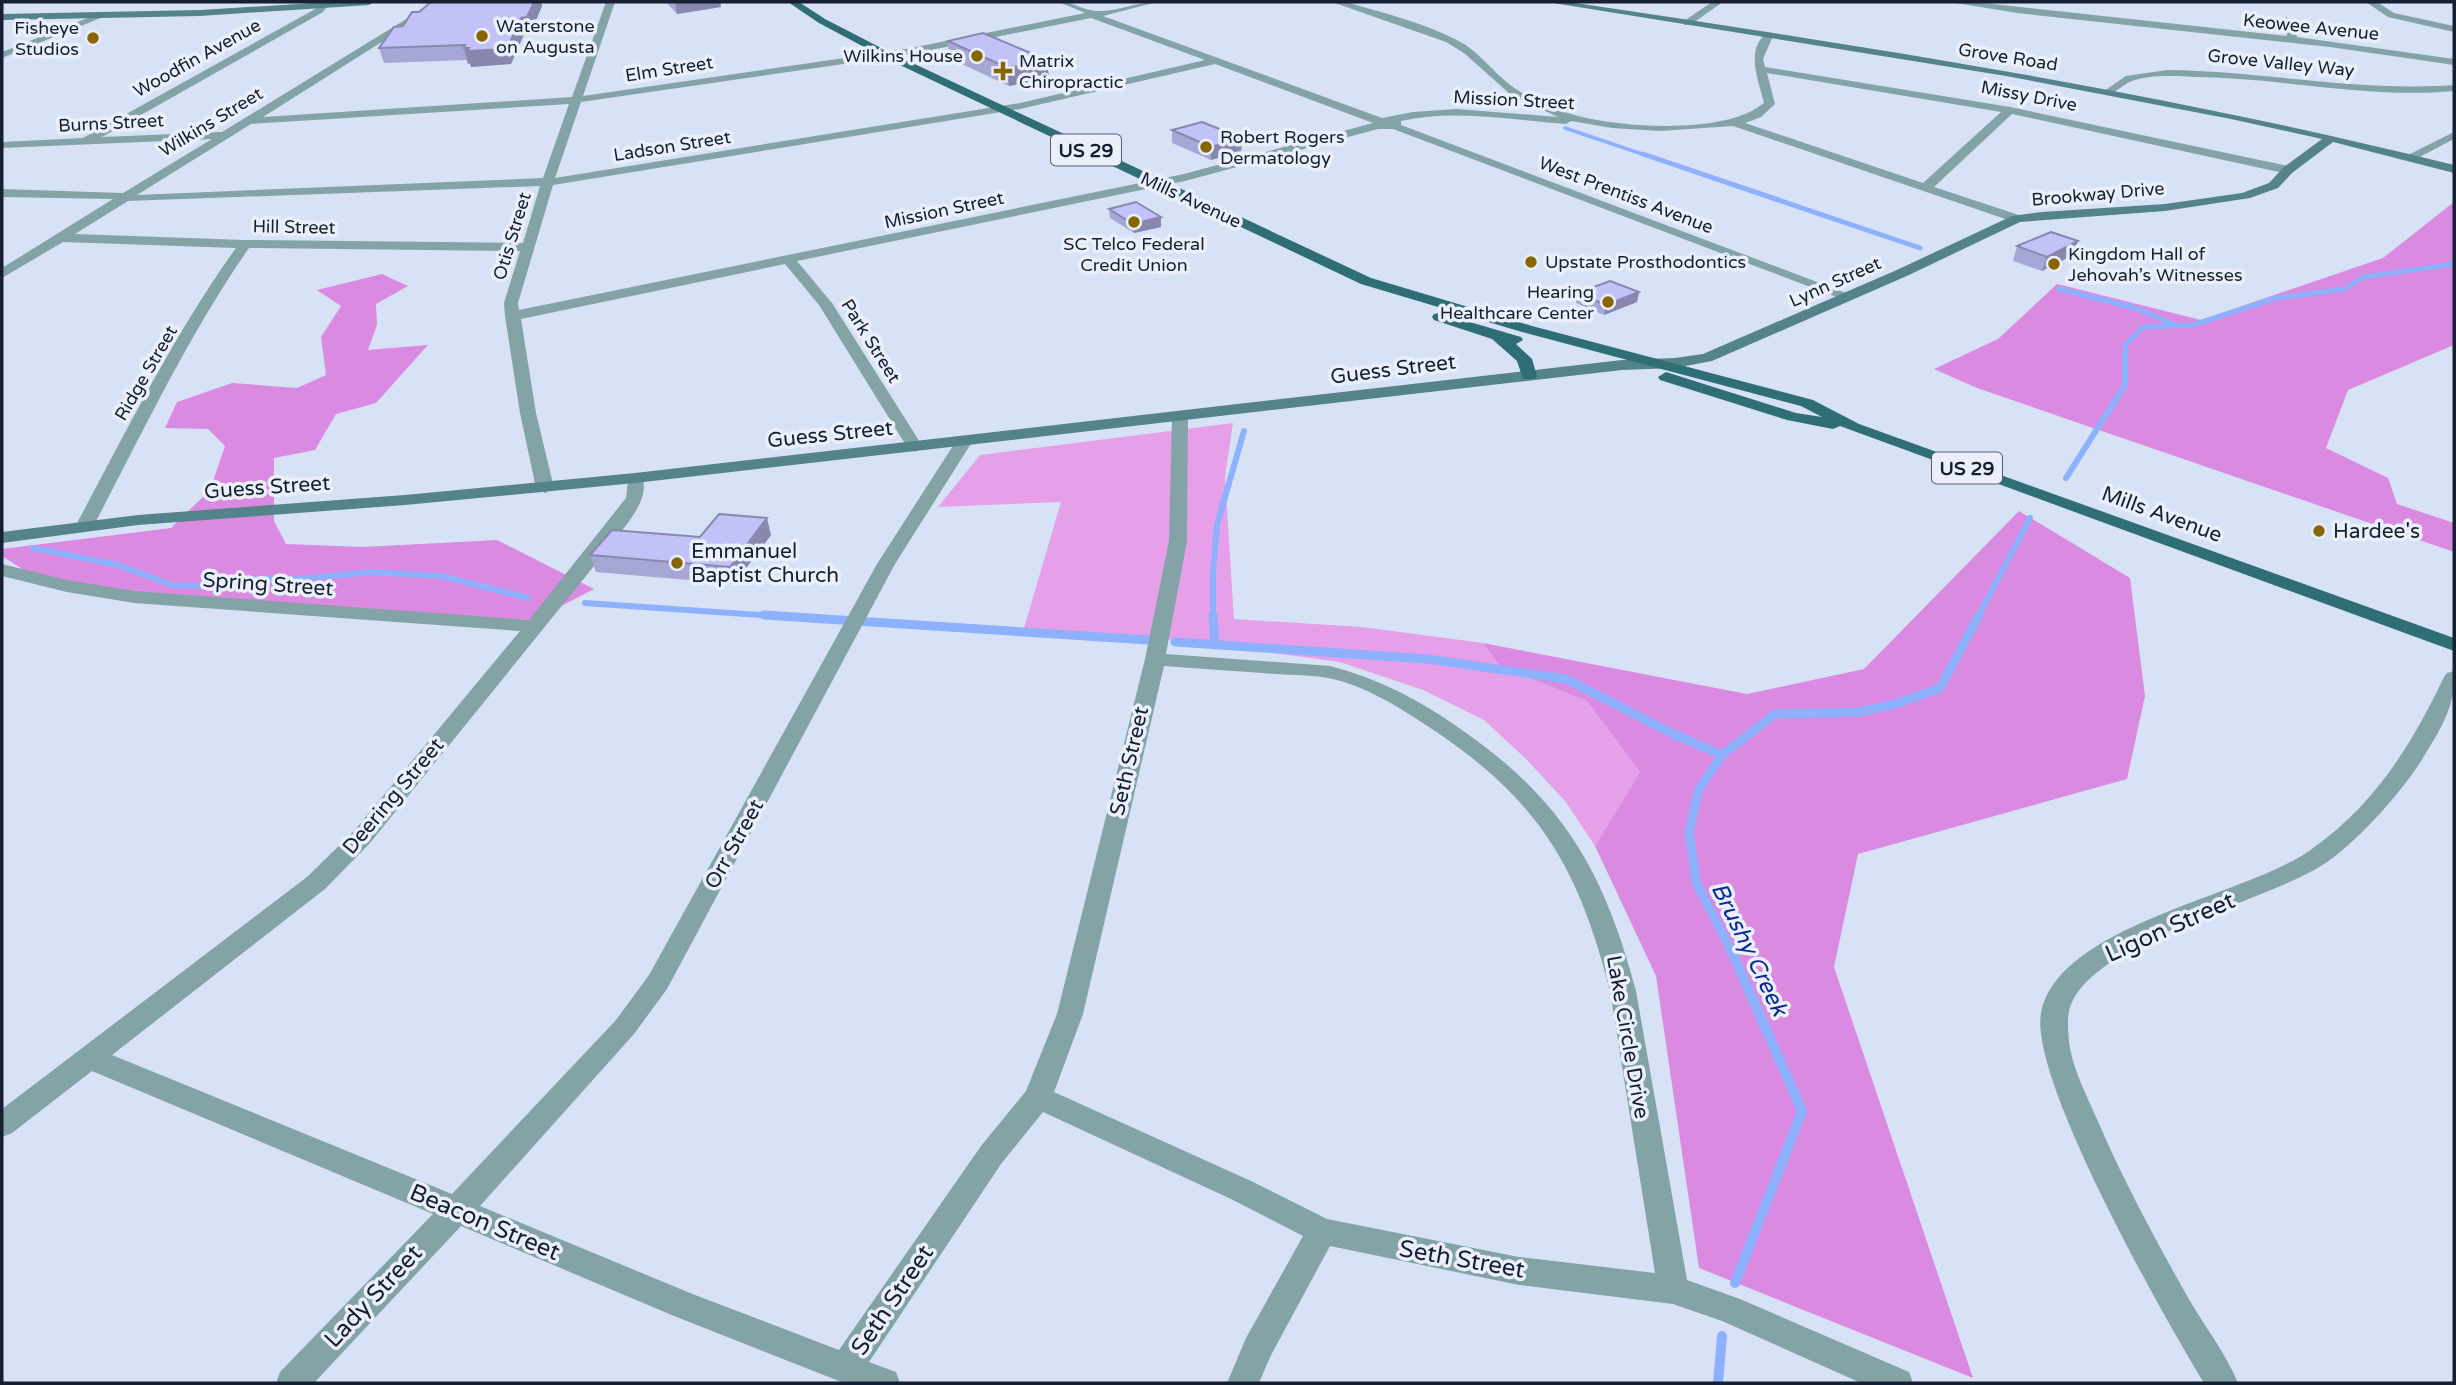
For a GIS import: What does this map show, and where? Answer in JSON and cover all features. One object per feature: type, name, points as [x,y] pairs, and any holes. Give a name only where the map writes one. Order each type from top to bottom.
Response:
[{"type":"main road","name":"Mills Avenue","points":[[793,2],[822,21],[885,54],[1366,281],[1527,329],[1807,404],[1853,427],[2454,645]]},
{"type":"main road","name":"Mills Avenue","points":[[1366,281],[1389,298],[1499,336],[1622,365],[1793,417],[1853,427]]},
{"type":"main road","points":[[1499,336],[1524,359],[1529,376]]},
{"type":"street","points":[[2,18],[369,2]]},
{"type":"street","name":"Wilkins Street","points":[[4,271],[440,2]]},
{"type":"street","name":"Otis Street","points":[[545,488],[528,413],[511,303],[526,247],[610,2]]},
{"type":"street","name":"West Prentiss Avenue","points":[[1063,2],[1847,296]]},
{"type":"street","name":"Elm Street","points":[[248,121],[575,100],[885,54],[1153,2]]},
{"type":"street","points":[[1337,2],[1451,40],[1477,57],[1496,80],[1515,93],[1532,102],[1592,122]]},
{"type":"street","name":"Grove Road","points":[[1552,2],[2109,91],[2331,138],[2454,169]]},
{"type":"street","points":[[1687,23],[1718,2]]},
{"type":"street","name":"Keowee Avenue","points":[[1955,2],[2069,18],[2396,51],[2454,62]]},
{"type":"street","points":[[2371,2],[2391,15],[2454,29]]},
{"type":"street","name":"Woodfin Avenue","points":[[86,141],[320,10],[324,4]]},
{"type":"street","points":[[2,55],[103,15]]},
{"type":"street","points":[[2286,20],[2293,40]]},
{"type":"street","points":[[1735,123],[1754,117],[1770,104],[1770,95],[1759,69],[1761,49],[1769,36]]},
{"type":"street","name":"Ladson Street","points":[[2,193],[125,197],[547,184],[1001,109],[1217,60]]},
{"type":"street","name":"Missy Drive","points":[[1759,69],[2010,110],[2288,170]]},
{"type":"street","name":"Grove Valley Way","points":[[2109,91],[2127,79],[2148,74],[2180,72],[2381,90],[2421,92],[2454,88]]},
{"type":"street","points":[[1925,188],[2010,110]]},
{"type":"street","name":"Mission Street","points":[[512,316],[789,261],[1209,171],[1416,115],[1452,114],[1680,127],[1735,123]]},
{"type":"street","name":"Brookway Drive","points":[[1735,123],[2017,219],[2244,198],[2273,188],[2286,178],[2288,170],[2331,138]]},
{"type":"street","name":"Burns Street","points":[[2,145],[222,135]]},
{"type":"street","points":[[2410,157],[2454,135]]},
{"type":"street","points":[[12,157],[43,144]]},
{"type":"street","name":"Lynn Street","points":[[1662,363],[1707,358],[2017,219]]},
{"type":"street","name":"Hill Street","points":[[61,238],[245,244],[526,247]]},
{"type":"street","name":"Ridge Street","points":[[85,525],[142,418],[224,274],[245,244]]},
{"type":"street","name":"Park Street","points":[[789,261],[825,303],[915,447]]},
{"type":"street","name":"Guess Street","points":[[2,538],[85,525],[545,488],[1180,418],[1622,365],[1662,363]]},
{"type":"street","name":"Seth Street","points":[[846,1368],[991,1155],[1038,1097],[1070,1014],[1155,659],[1178,541],[1180,418]]},
{"type":"street","name":"Orr Street","points":[[454,1210],[522,1141],[625,1027],[658,982],[853,622],[886,564],[964,442]]},
{"type":"street","name":"Deering Street","points":[[2,1125],[316,883],[362,837],[533,626],[572,583],[635,498],[635,478]]},
{"type":"street","name":"Spring Street","points":[[2,570],[67,586],[134,597],[533,626]]},
{"type":"street","name":"Lake Circle Drive","points":[[1155,659],[1330,672],[1345,676],[1393,697],[1438,723],[1500,768],[1532,799],[1550,822],[1580,872],[1613,950],[1623,991],[1673,1290]]},
{"type":"street","name":"Ligon Street","points":[[2222,1383],[2131,1220],[2080,1116],[2059,1061],[2054,1012],[2067,986],[2098,958],[2137,937],[2250,891],[2316,858],[2356,823],[2406,768],[2454,677]]},
{"type":"street","name":"Beacon Street","points":[[88,1058],[128,1072],[685,1306],[884,1383]]},
{"type":"street","name":"Seth Street","points":[[1038,1097],[1241,1190],[1322,1231],[1519,1270],[1673,1290],[1728,1309],[1897,1383]]},
{"type":"street","name":"Lady Street","points":[[292,1383],[454,1210]]},
{"type":"street","points":[[1243,1383],[1257,1349],[1322,1231]]},
{"type":"shaded area","points":[[2454,202],[2454,345],[2348,390],[2326,448],[2388,478],[2397,504],[2454,523],[2454,552],[1977,388],[1934,369],[1998,339],[2057,284],[2201,320],[2383,258]]},
{"type":"shaded area","points":[[382,274],[408,286],[376,304],[377,325],[368,350],[428,345],[376,403],[336,414],[315,450],[274,458],[274,521],[286,544],[363,547],[497,540],[594,589],[534,620],[340,617],[41,581],[2,556],[2,549],[171,528],[210,490],[225,446],[208,429],[165,428],[177,402],[232,383],[297,388],[326,375],[321,337],[341,306],[317,290]]},
{"type":"shaded area","points":[[1233,423],[1225,477],[1234,619],[1362,627],[1483,643],[1500,666],[1587,701],[1640,772],[1595,846],[1565,801],[1525,758],[1484,720],[1423,690],[1340,662],[1187,641],[1024,628],[1061,502],[938,507],[980,455]]},
{"type":"shaded area","points":[[2019,511],[2130,578],[2145,696],[2127,779],[1858,854],[1834,967],[1973,1378],[1699,1268],[1656,976],[1595,846],[1640,772],[1587,701],[1500,666],[1483,643],[1747,694],[1864,669]]},
{"type":"building","points":[[431,2],[534,2],[527,17],[521,18],[507,49],[467,51],[469,48],[464,48],[465,45],[379,48],[394,27],[403,26],[412,12],[419,12]]},
{"type":"building","points":[[983,33],[1047,60],[1008,68],[948,41]]},
{"type":"building","points":[[1202,122],[1242,138],[1211,147],[1172,130]]},
{"type":"building","points":[[1136,202],[1161,217],[1133,224],[1109,209]]},
{"type":"building","points":[[2051,232],[2078,241],[2047,257],[2017,246]]},
{"type":"building","points":[[1610,281],[1639,292],[1606,305],[1577,293]]},
{"type":"building","points":[[719,514],[767,518],[730,567],[590,555],[612,530],[700,537]]},
{"type":"waterway","points":[[1565,128],[1648,156]]},
{"type":"waterway","points":[[1643,154],[1920,248]]},
{"type":"waterway","name":"Brushy Creek","points":[[2066,478],[2125,385],[2125,345],[2143,327],[2193,325],[2276,298],[2345,289],[2363,277],[2454,264]]},
{"type":"waterway","points":[[2059,289],[2135,308],[2173,324]]},
{"type":"waterway","points":[[1213,615],[1217,525],[1244,431]]},
{"type":"waterway","name":"Brushy Creek","points":[[1978,617],[2030,518]]},
{"type":"waterway","points":[[33,548],[118,565],[172,585],[207,586],[257,579],[298,579],[372,572],[441,576],[528,598]]},
{"type":"waterway","points":[[585,603],[791,617]]},
{"type":"waterway","points":[[764,615],[1148,640]]},
{"type":"waterway","points":[[1213,615],[1215,645]]},
{"type":"waterway","name":"Brushy Creek","points":[[1722,755],[1775,714],[1859,712],[1895,704],[1940,688],[1979,615]]},
{"type":"waterway","points":[[1175,642],[1215,645]]},
{"type":"waterway","points":[[1215,645],[1428,659],[1566,679],[1673,734],[1722,755]]},
{"type":"waterway","name":"Brushy Creek","points":[[1722,755],[1699,789],[1689,831],[1696,882],[1731,950]]},
{"type":"waterway","name":"Brushy Creek","points":[[1731,950],[1802,1111],[1735,1283]]},
{"type":"waterway","name":"Brushy Creek","points":[[1718,1383],[1722,1336]]},
{"type":"place","name":"Waterstone on Augusta","points":[[482,36]]},
{"type":"place","name":"Fisheye Studios","points":[[93,38]]},
{"type":"place","name":"Wilkins House","points":[[977,56]]},
{"type":"place","name":"Matrix Chiropractic","points":[[1003,71]]},
{"type":"place","name":"Robert Rogers Dermatology","points":[[1206,147]]},
{"type":"place","name":"SC Telco Federal Credit Union","points":[[1134,222]]},
{"type":"place","name":"Upstate Prosthodontics","points":[[1531,262]]},
{"type":"place","name":"Kingdom Hall of Jehovah’s Witnesses","points":[[2054,264]]},
{"type":"place","name":"Hearing Healthcare Center","points":[[1608,302]]},
{"type":"place","name":"Hardee's","points":[[2319,531]]},
{"type":"place","name":"Emmanuel Baptist Church","points":[[677,563]]}]
